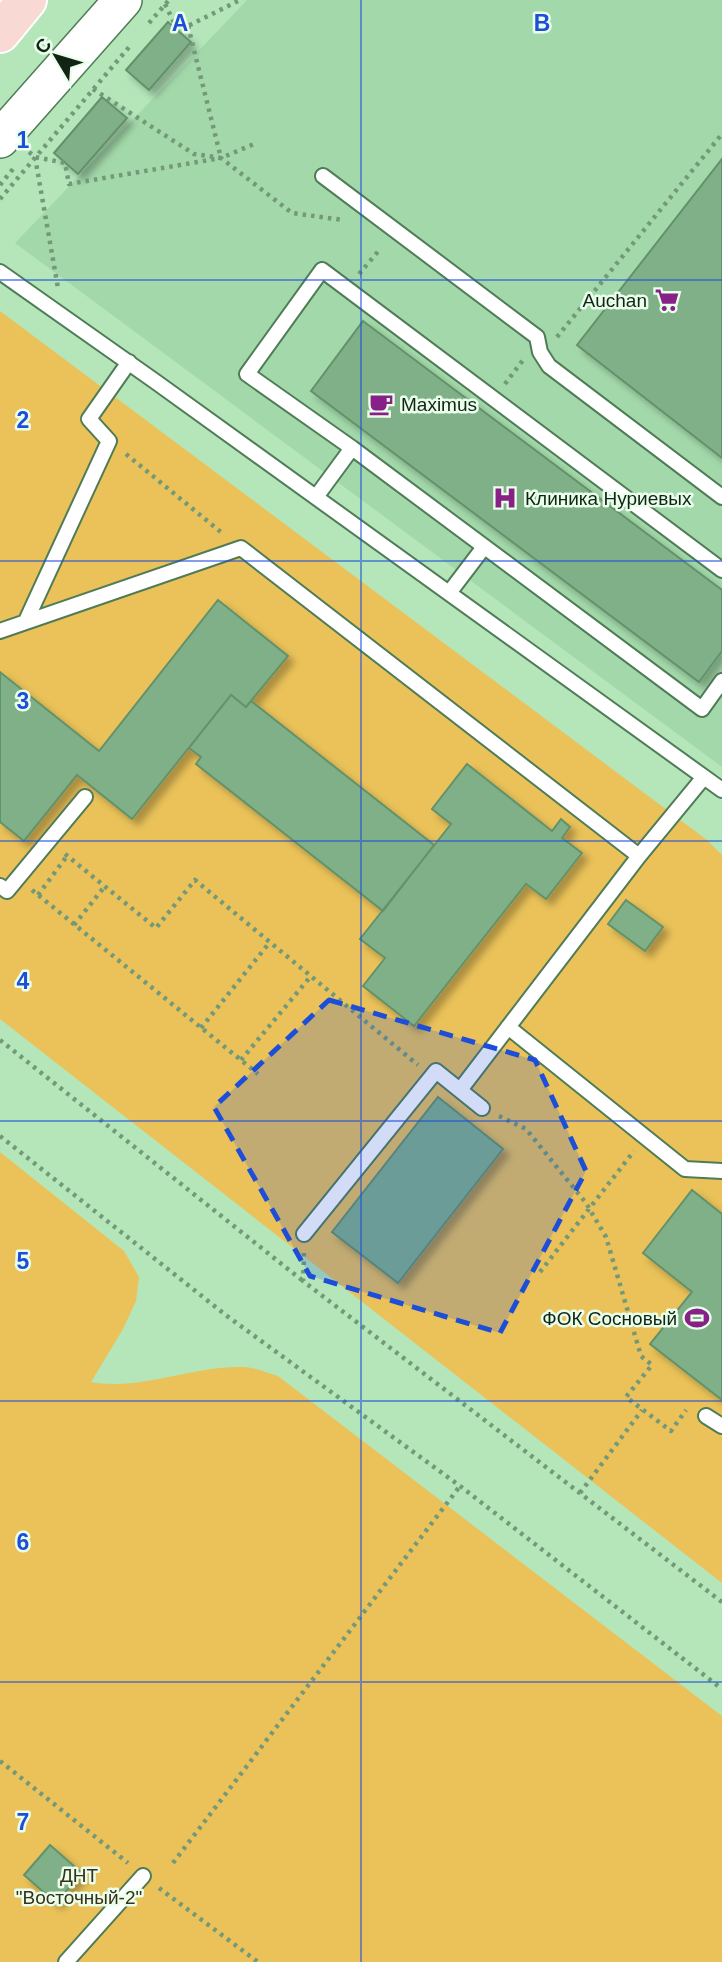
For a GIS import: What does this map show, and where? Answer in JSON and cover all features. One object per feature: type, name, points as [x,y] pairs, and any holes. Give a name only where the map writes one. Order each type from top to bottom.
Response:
[{"type":"main road","points":[[0,33],[27,0]]},
{"type":"street","points":[[14,145],[135,13]]},
{"type":"lane","points":[[323,176],[537,337],[540,352],[549,366],[722,497]]},
{"type":"lane","points":[[722,570],[322,270],[247,374],[352,448],[702,709],[722,681]]},
{"type":"lane","points":[[0,271],[722,790]]},
{"type":"lane","points":[[26,621],[109,441],[89,419],[129,362]]},
{"type":"lane","points":[[316,497],[352,448]]},
{"type":"lane","points":[[449,593],[484,547]]},
{"type":"lane","points":[[0,631],[242,548],[639,856]]},
{"type":"lane","points":[[460,1090],[639,856],[704,777]]},
{"type":"lane","points":[[0,886],[7,891],[85,797]]},
{"type":"lane","points":[[508,1027],[685,1169],[722,1171]]},
{"type":"lane","points":[[304,1234],[436,1071],[482,1108]]},
{"type":"lane","points":[[706,1416],[722,1426]]},
{"type":"lane","points":[[66,1962],[143,1876]]},
{"type":"path","points":[[135,13],[167,2],[178,31],[240,0]]},
{"type":"path","points":[[188,26],[220,158]]},
{"type":"path","points":[[0,199],[138,36]]},
{"type":"path","points":[[93,89],[194,154],[220,158],[292,213],[340,218],[350,225]]},
{"type":"path","points":[[494,398],[527,354],[540,352],[566,328],[722,134]]},
{"type":"path","points":[[14,145],[36,157],[65,163],[69,184],[220,158],[254,144]]},
{"type":"path","points":[[36,157],[63,316]]},
{"type":"path","points":[[371,240],[392,256]]},
{"type":"path","points":[[347,289],[381,248]]},
{"type":"path","points":[[109,441],[242,548]]},
{"type":"path","points":[[49,841],[156,928],[195,880],[432,1076]]},
{"type":"path","points":[[38,895],[67,856]]},
{"type":"path","points":[[18,879],[258,1074]]},
{"type":"path","points":[[74,925],[104,886]]},
{"type":"path","points":[[201,1028],[270,942]]},
{"type":"path","points":[[240,1060],[311,976]]},
{"type":"path","points":[[0,1040],[303,1282],[722,1601]]},
{"type":"path","points":[[482,1108],[526,1129],[589,1208],[606,1237],[641,1356],[652,1365],[626,1398],[671,1431],[690,1405],[706,1416]]},
{"type":"path","points":[[0,1136],[227,1316],[460,1486],[722,1689]]},
{"type":"path","points":[[540,1272],[645,1137]]},
{"type":"path","points":[[303,1282],[304,1234]]},
{"type":"path","points":[[580,1493],[642,1410]]},
{"type":"path","points":[[173,1863],[460,1486]]},
{"type":"highlighted area","points":[[329,1000],[535,1060],[586,1171],[500,1333],[310,1276],[214,1107]]},
{"type":"shaded area","points":[[247,0],[722,0],[722,767],[15,243]]},
{"type":"green space","points":[[0,311],[707,840],[722,855],[722,1583],[0,1019]]},
{"type":"green space","name":"ДНТ \"Восточный-2\"","points":[[0,1152],[124,1251],[139,1277],[136,1301],[123,1329],[91,1382],[129,1383],[204,1370],[242,1367],[278,1376],[722,1716],[722,1962],[0,1962]]},
{"type":"building","points":[[168,22],[191,42],[149,90],[126,70]]},
{"type":"building","points":[[102,97],[127,118],[78,174],[54,153]]},
{"type":"building","name":"Auchan","points":[[722,159],[722,458],[577,345]]},
{"type":"building","points":[[363,321],[722,590],[722,651],[699,682],[311,391]]},
{"type":"building","points":[[218,600],[288,656],[246,707],[231,695],[132,819],[77,775],[24,841],[0,822],[0,672],[99,751]]},
{"type":"building","points":[[231,695],[246,707],[251,701],[434,845],[383,911],[196,764],[201,757],[189,748]]},
{"type":"building","points":[[467,764],[552,831],[561,819],[570,827],[562,838],[582,853],[546,899],[526,884],[414,1026],[363,986],[385,958],[360,939],[451,824],[432,809]]},
{"type":"building","points":[[626,900],[663,927],[645,951],[608,924]]},
{"type":"building","points":[[438,1097],[503,1149],[398,1283],[332,1232]]},
{"type":"building","name":"ФОК Сосновый","points":[[692,1190],[722,1214],[722,1400],[650,1344],[692,1292],[643,1253]]},
{"type":"building","points":[[50,1845],[82,1873],[56,1903],[24,1875]]},
{"type":"place","name":"Auchan","points":[[667,300]]},
{"type":"place","name":"Maximus","points":[[381,404]]},
{"type":"place","name":"Клиника Нуриевых","points":[[505,498]]},
{"type":"place","name":"ФОК Сосновый","points":[[697,1318]]}]
